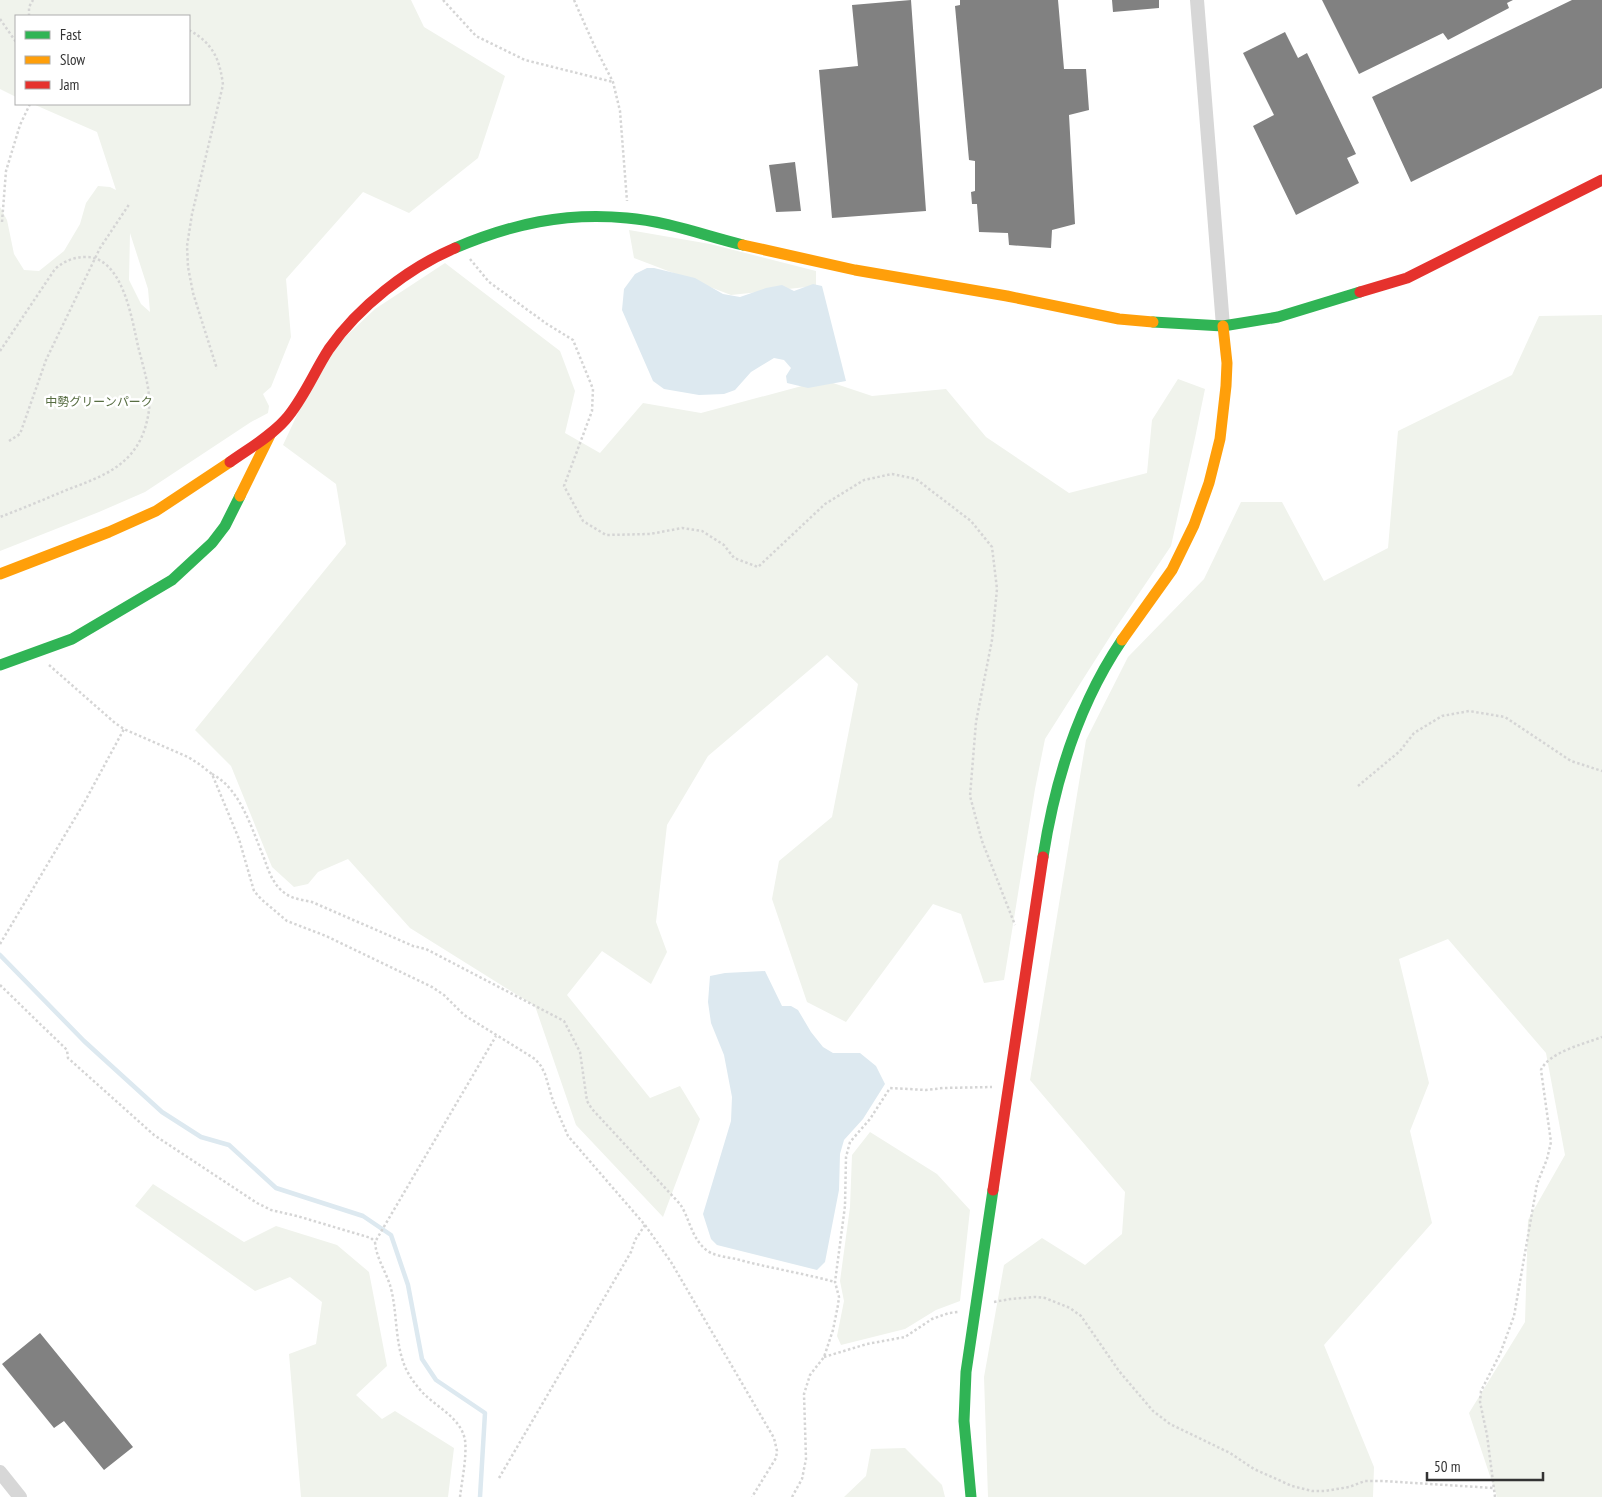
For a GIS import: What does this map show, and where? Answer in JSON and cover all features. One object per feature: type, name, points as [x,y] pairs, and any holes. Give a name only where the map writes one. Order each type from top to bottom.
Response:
[{"type":"street","points":[[971,1497],[964,1421],[966,1372],[1049,818],[1059,774],[1076,725],[1101,673],[1118,645],[1174,568],[1195,525],[1210,483],[1218,450],[1227,364],[1198,0]]},
{"type":"street","points":[[0,574],[109,532],[156,511],[271,433],[285,420],[330,348],[363,309],[401,279],[441,254],[524,224],[560,218],[594,216],[629,218],[855,270],[1007,296],[1119,319],[1223,326],[1278,317],[1407,278],[1602,180]]},
{"type":"street","points":[[0,665],[72,639],[172,580],[212,543],[225,526],[271,433]]},
{"type":"street","points":[[0,1472],[20,1497]]},
{"type":"path","points":[[29,15],[29,7],[33,0]]},
{"type":"path","points":[[444,0],[476,36],[525,60],[612,82]]},
{"type":"path","points":[[574,0],[612,82],[620,111],[629,218]]},
{"type":"path","points":[[0,19],[15,41]]},
{"type":"path","points":[[190,31],[202,37],[216,56],[221,67],[223,86],[192,214],[187,246],[188,267],[193,293],[217,369]]},
{"type":"path","points":[[2,222],[6,171],[20,125],[30,105]]},
{"type":"path","points":[[9,442],[20,434],[46,360],[100,248],[130,203]]},
{"type":"path","points":[[459,246],[490,282],[547,324],[573,340],[593,389],[592,411],[564,486],[583,521],[606,534],[650,534],[682,528],[702,530],[724,545],[734,558],[758,567],[825,504],[864,480],[892,474],[916,479],[972,521],[992,547],[997,589],[992,640],[976,722],[970,796],[982,841],[1016,926],[1032,931]]},
{"type":"path","points":[[0,351],[55,269],[78,258],[90,257],[102,262],[116,276],[128,304],[148,392],[149,410],[146,425],[137,446],[112,471],[0,517]]},
{"type":"path","points":[[35,653],[115,723],[124,729],[188,757],[225,782],[239,802],[254,833],[273,882],[285,894],[312,902],[413,946],[426,949],[564,1020],[580,1052],[587,1101],[592,1109],[680,1204],[686,1212],[693,1232],[706,1250],[713,1254],[744,1262],[835,1282]]},
{"type":"path","points":[[1358,786],[1400,752],[1414,733],[1442,716],[1469,711],[1505,717],[1571,761],[1602,772]]},
{"type":"path","points":[[1,943],[84,803],[124,729]]},
{"type":"path","points":[[212,774],[240,839],[254,890],[261,899],[287,920],[326,936],[432,987],[444,995],[464,1015],[520,1049],[535,1059],[541,1066],[555,1107],[568,1136],[645,1225],[672,1262],[774,1438],[777,1451],[776,1458],[752,1497]]},
{"type":"path","points":[[0,985],[67,1050],[68,1058],[154,1135],[272,1210],[371,1238],[375,1242]]},
{"type":"path","points":[[460,1497],[464,1438],[460,1425],[454,1418],[423,1394],[407,1371],[401,1353],[390,1285],[375,1249],[375,1242],[496,1036]]},
{"type":"path","points":[[1495,1497],[1487,1436],[1480,1402],[1481,1391],[1500,1354],[1514,1316],[1537,1184],[1552,1142],[1541,1070],[1544,1064],[1562,1052],[1602,1037]]},
{"type":"path","points":[[792,1497],[802,1479],[806,1459],[804,1394],[810,1375],[824,1356],[833,1330],[838,1305],[839,1297],[835,1282],[845,1206],[846,1157],[850,1142],[870,1119],[890,1088],[926,1090],[991,1087],[1009,1089]]},
{"type":"path","points":[[499,1478],[645,1225]]},
{"type":"path","points":[[977,1301],[991,1303],[1010,1299],[1045,1298],[1070,1308],[1081,1316],[1119,1371],[1153,1411],[1170,1424],[1230,1453],[1254,1469],[1292,1486],[1312,1491],[1325,1491],[1365,1482],[1383,1481],[1493,1488]]},
{"type":"path","points":[[824,1356],[867,1344],[905,1337],[932,1319],[949,1313],[962,1311],[975,1315]]},
{"type":"green space","name":"中勢グリーンパーク","points":[[0,0],[411,0],[424,27],[505,76],[478,158],[409,213],[363,192],[286,279],[291,337],[271,387],[263,394],[269,406],[268,413],[251,422],[145,492],[0,551],[0,207],[7,220],[14,254],[24,270],[39,271],[64,251],[80,224],[86,203],[98,186],[110,187],[116,190],[97,132],[35,105],[190,105],[190,15],[15,15],[15,96],[0,89]],"holes":[[[130,233],[148,289],[150,312],[141,304],[129,280]]]},
{"type":"green space","points":[[629,230],[710,244],[816,271],[816,286],[731,295],[634,258]]},
{"type":"green space","points":[[445,263],[560,351],[575,391],[565,433],[600,453],[643,403],[701,413],[824,380],[872,396],[946,389],[986,437],[1069,493],[1147,473],[1152,420],[1178,379],[1205,389],[1171,546],[1113,632],[1045,739],[1004,980],[984,983],[961,914],[933,904],[846,1022],[807,1002],[772,899],[779,861],[832,817],[858,684],[827,655],[708,756],[667,825],[656,922],[667,952],[651,984],[602,951],[567,995],[650,1098],[680,1086],[700,1119],[663,1217],[576,1125],[535,1006],[410,928],[348,859],[318,872],[308,884],[294,887],[272,867],[231,766],[195,730],[346,544],[336,484],[283,445],[324,357],[375,309]]},
{"type":"green space","points":[[1602,315],[1602,1497],[1497,1497],[1469,1413],[1525,1322],[1528,1220],[1565,1155],[1546,1053],[1448,939],[1399,959],[1429,1083],[1410,1131],[1432,1223],[1324,1345],[1374,1467],[1373,1497],[988,1497],[984,1377],[1004,1265],[1042,1238],[1085,1265],[1122,1234],[1125,1192],[1030,1080],[1086,740],[1128,657],[1204,579],[1241,502],[1282,502],[1324,581],[1388,548],[1398,431],[1512,375],[1539,316]]},
{"type":"green space","points":[[870,1132],[937,1174],[970,1210],[960,1301],[936,1310],[905,1329],[841,1345],[837,1336],[844,1301],[840,1281],[850,1207],[852,1155]]},
{"type":"green space","points":[[153,1184],[244,1242],[276,1226],[337,1245],[369,1272],[387,1366],[356,1395],[382,1419],[395,1411],[454,1448],[448,1497],[301,1497],[289,1354],[316,1344],[322,1302],[290,1277],[255,1291],[135,1206]]},
{"type":"green space","points":[[905,1448],[942,1485],[945,1497],[844,1497],[866,1476],[871,1449]]},
{"type":"shaded area","points":[[647,268],[695,278],[723,294],[740,297],[766,288],[782,285],[794,291],[813,284],[822,286],[846,381],[808,388],[787,383],[786,376],[791,368],[784,360],[774,358],[751,372],[735,390],[724,394],[699,395],[664,389],[653,381],[622,310],[624,289],[635,274]]},
{"type":"shaded area","points":[[765,971],[782,1006],[791,1006],[798,1010],[811,1032],[823,1047],[833,1053],[860,1053],[876,1066],[885,1084],[863,1119],[844,1140],[840,1154],[839,1190],[825,1262],[817,1270],[717,1245],[711,1239],[703,1214],[731,1121],[732,1097],[724,1055],[711,1023],[708,1002],[710,976],[725,973]]},
{"type":"building","points":[[911,0],[926,211],[832,218],[819,70],[858,66],[852,5]]},
{"type":"building","points":[[960,0],[1058,0],[1064,69],[1086,69],[1089,110],[1069,115],[1075,224],[1052,230],[1051,248],[1009,245],[1008,233],[979,232],[977,204],[972,204],[971,192],[975,191],[975,161],[969,160],[955,6],[960,5]]},
{"type":"building","points":[[1112,0],[1159,0],[1159,8],[1113,12]]},
{"type":"building","points":[[1322,0],[1513,0],[1507,3],[1509,8],[1448,40],[1443,33],[1359,74]]},
{"type":"building","points":[[1572,0],[1602,0],[1602,88],[1411,182],[1372,97]]},
{"type":"building","points":[[1285,32],[1298,58],[1307,53],[1356,154],[1347,158],[1359,183],[1296,215],[1253,126],[1274,115],[1243,53]]},
{"type":"building","points":[[795,162],[801,211],[776,212],[769,165]]},
{"type":"building","points":[[40,1333],[133,1447],[104,1470],[64,1421],[54,1428],[2,1364]]},
{"type":"waterway","points":[[0,955],[84,1041],[162,1112],[201,1137],[229,1145],[276,1188],[363,1216],[391,1235],[408,1285],[422,1359],[436,1380],[485,1413],[480,1497]]},
{"type":"traffic: fast","points":[[455,248],[518,226],[582,217],[627,218],[656,222],[743,245]]},
{"type":"traffic: fast","points":[[1153,322],[1223,326],[1278,317],[1360,292]]},
{"type":"traffic: fast","points":[[0,665],[72,639],[172,580],[212,543],[225,526],[240,496]]},
{"type":"traffic: fast","points":[[1043,857],[1054,800],[1070,744],[1093,690],[1122,640]]},
{"type":"traffic: fast","points":[[971,1497],[964,1421],[966,1372],[993,1190]]},
{"type":"traffic: slow","points":[[743,245],[855,270],[1007,296],[1119,319],[1153,322]]},
{"type":"traffic: slow","points":[[1122,640],[1172,570],[1194,525],[1209,483],[1220,439],[1226,386],[1227,363],[1223,326]]},
{"type":"traffic: slow","points":[[240,496],[270,435]]},
{"type":"traffic: slow","points":[[0,574],[109,532],[156,511],[230,462]]},
{"type":"traffic: jam","points":[[1360,292],[1407,278],[1602,180]]},
{"type":"traffic: jam","points":[[230,462],[266,437],[285,420],[303,395],[329,349],[354,318],[385,290],[402,278],[437,256],[455,248]]},
{"type":"traffic: jam","points":[[993,1190],[1043,857]]}]
